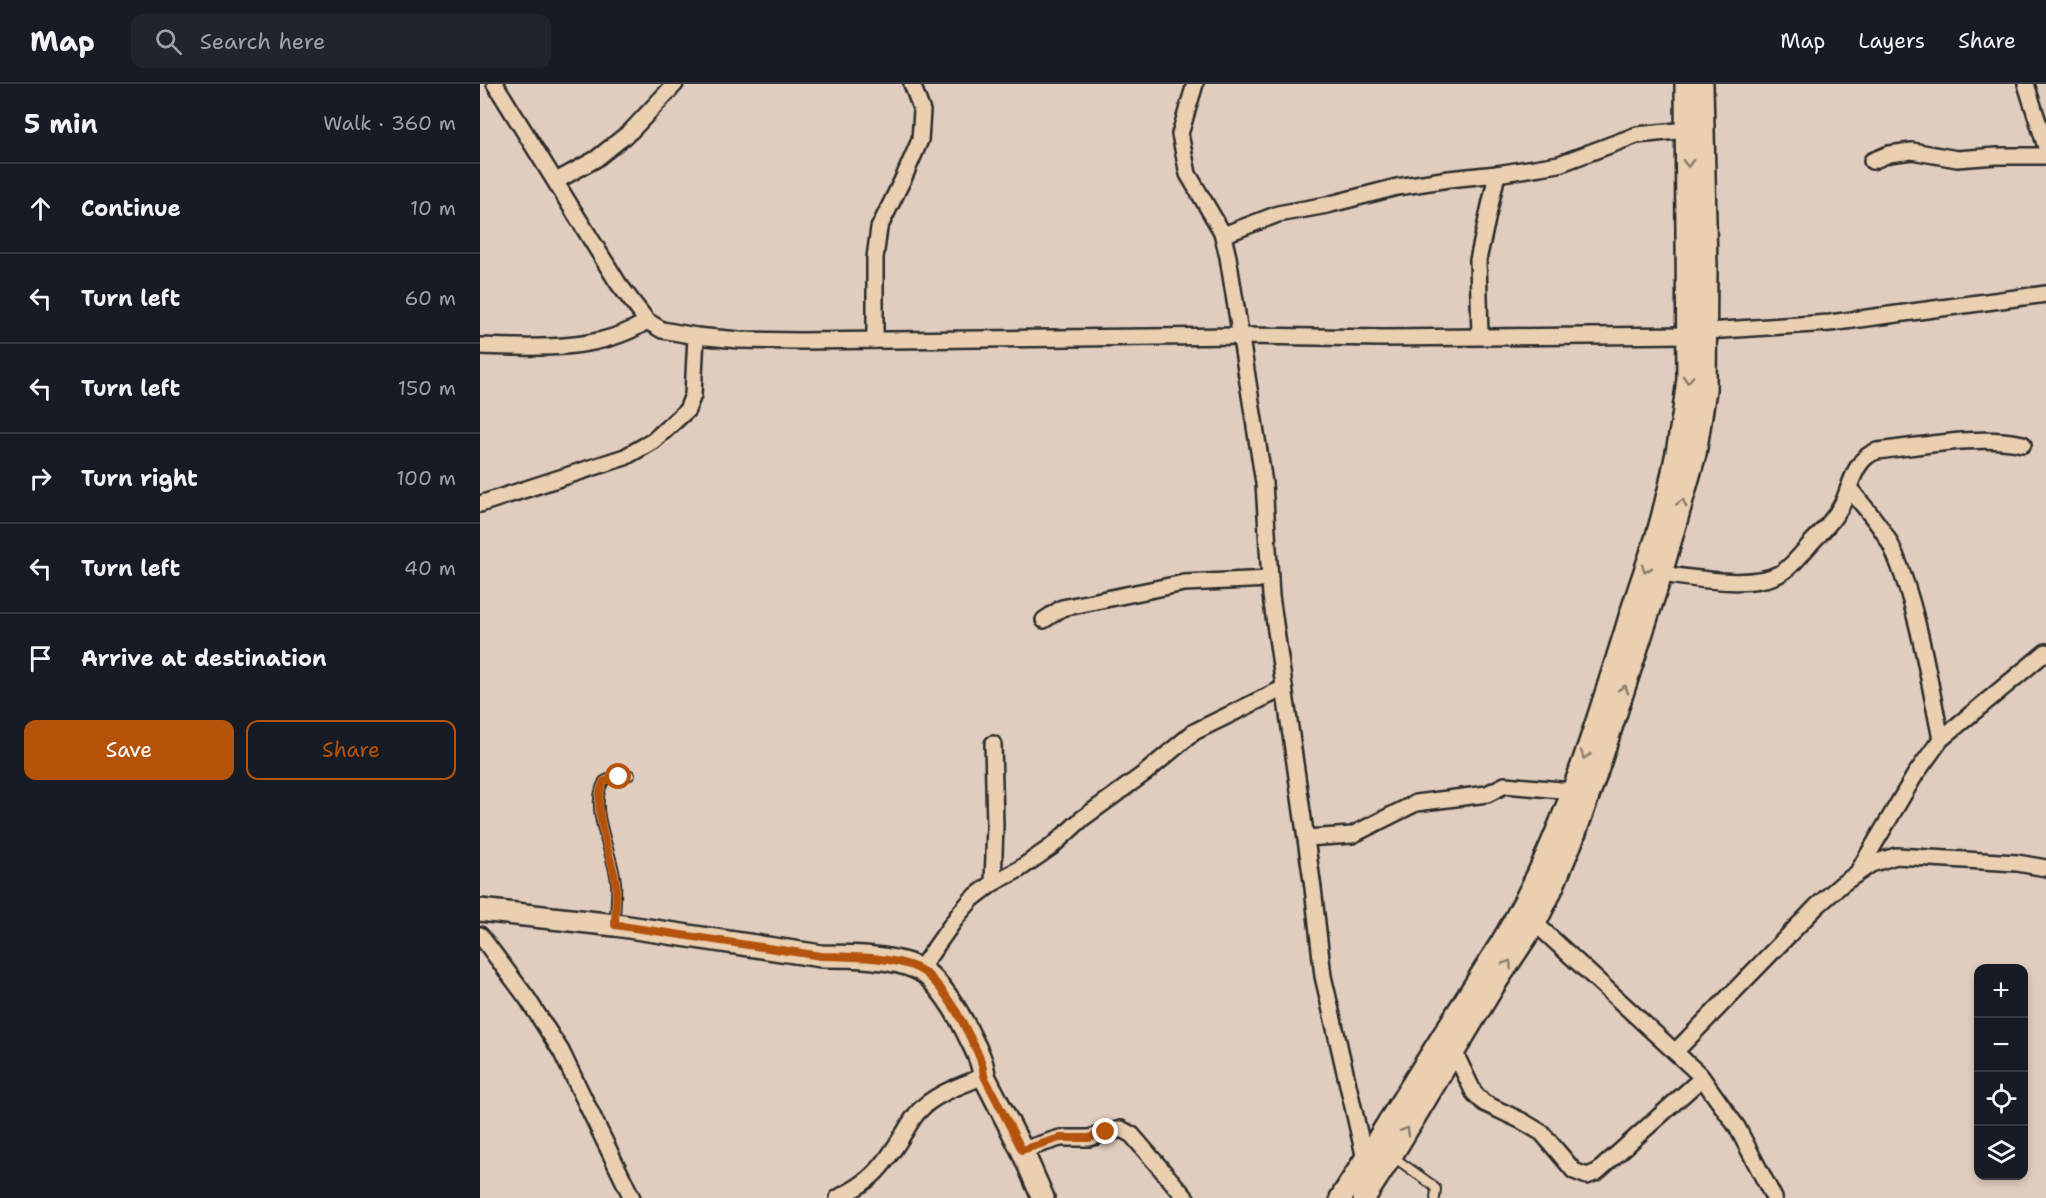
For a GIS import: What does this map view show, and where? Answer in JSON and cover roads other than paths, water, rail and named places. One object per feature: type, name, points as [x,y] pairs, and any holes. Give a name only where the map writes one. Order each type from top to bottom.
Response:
[{"type":"main road","points":[[1366,1197],[1535,923],[1573,838],[1618,709],[1661,574],[1695,454],[1705,390],[1697,333],[1686,84]]},
{"type":"main road","points":[[1341,1198],[1520,912],[1539,874],[1572,791],[1600,711],[1656,538],[1675,467],[1683,424],[1688,379],[1697,333],[1702,84]]},
{"type":"main road","points":[[480,910],[615,925],[821,956],[903,963],[920,969],[937,985],[957,1012],[984,1066],[984,1076],[1022,1150],[1042,1198]]},
{"type":"street","points":[[495,84],[618,283],[647,321],[663,330],[696,336],[790,341],[1240,336],[1382,338],[1697,333],[1830,323],[2046,294]]},
{"type":"street","points":[[556,181],[596,159],[631,131],[675,84]]},
{"type":"street","points":[[875,340],[875,258],[879,228],[920,140],[922,111],[912,84]]},
{"type":"street","points":[[1195,84],[1180,134],[1188,174],[1210,210],[1222,235],[1228,256],[1264,483],[1270,579],[1323,976],[1365,1159]]},
{"type":"street","points":[[2026,84],[2046,147]]},
{"type":"street","points":[[1222,235],[1278,214],[1327,205],[1396,187],[1559,164],[1637,135],[1687,130]]},
{"type":"street","points":[[1872,161],[1889,153],[1912,151],[1957,159],[2046,156]]},
{"type":"street","points":[[1480,336],[1478,260],[1497,174]]},
{"type":"street","points":[[480,346],[566,345],[600,340],[632,331],[647,321]]},
{"type":"street","points":[[480,504],[625,457],[653,441],[687,410],[693,395],[696,336]]},
{"type":"street","points":[[1661,574],[1713,581],[1756,581],[1780,574],[1820,534],[1843,503],[1857,467],[1866,454],[1973,441],[2005,440],[2023,444]]},
{"type":"street","points":[[1849,488],[1873,516],[1894,550],[1913,606],[1941,739]]},
{"type":"street","points":[[1044,620],[1062,608],[1184,583],[1270,579]]},
{"type":"street","points":[[1858,873],[1915,775],[1941,739],[2046,652]]},
{"type":"street","points":[[920,969],[972,899],[993,883],[1018,870],[1051,847],[1083,818],[1145,773],[1194,732],[1284,688]]},
{"type":"street","points":[[993,744],[996,825],[993,883]]},
{"type":"street","points":[[1306,838],[1352,835],[1416,803],[1487,794],[1505,785],[1572,791]]},
{"type":"street","points":[[1675,1052],[1817,906],[1870,864],[1896,856],[2017,863],[2046,868]]},
{"type":"street","points":[[1535,923],[1702,1078],[1737,1127],[1774,1198]]},
{"type":"street","points":[[480,935],[527,998],[561,1051],[632,1198]]},
{"type":"street","points":[[1454,1051],[1474,1093],[1484,1103],[1542,1133],[1575,1171],[1587,1176],[1597,1172],[1702,1078]]},
{"type":"street","points":[[838,1198],[876,1173],[889,1158],[918,1111],[933,1099],[984,1076]]},
{"type":"street","points":[[1022,1150],[1060,1138],[1089,1138],[1121,1129],[1132,1135],[1186,1198]]},
{"type":"lane","points":[[615,925],[616,881],[602,824],[599,795],[604,781],[630,775]]},
{"type":"lane","points":[[1391,1156],[1431,1184],[1436,1189],[1435,1198]]}]
